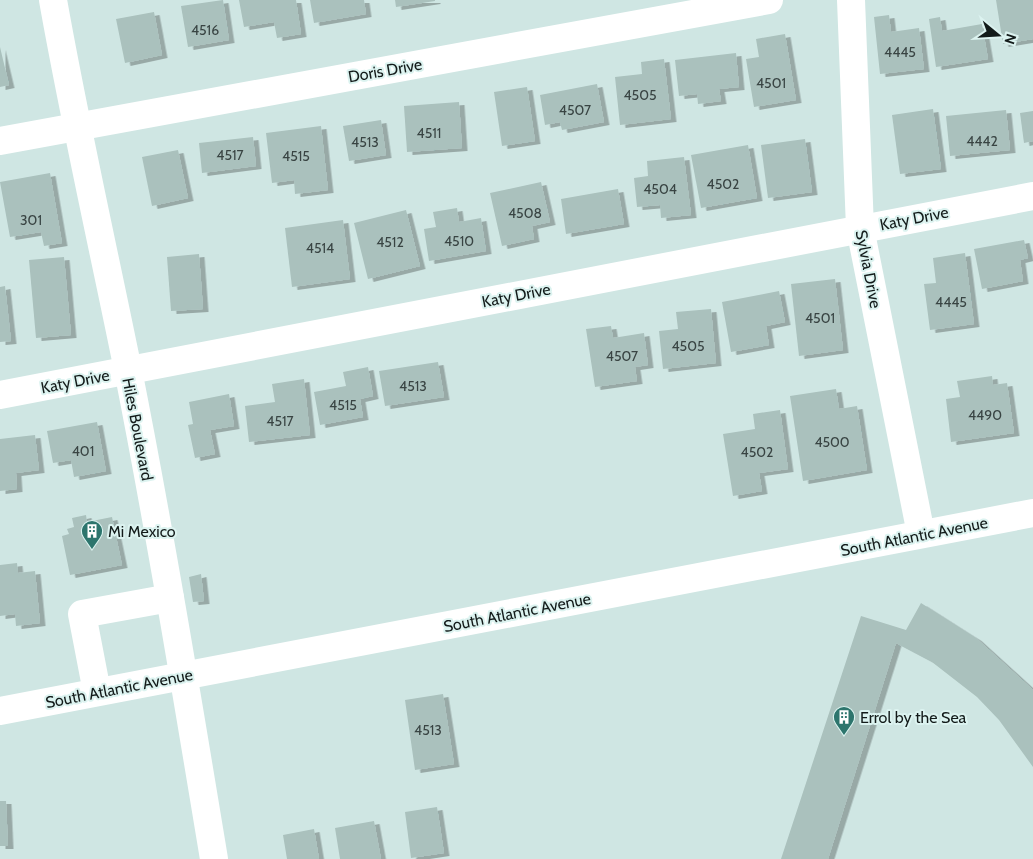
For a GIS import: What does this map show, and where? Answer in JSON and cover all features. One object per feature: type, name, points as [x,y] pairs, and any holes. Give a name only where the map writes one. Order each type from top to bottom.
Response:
[{"type":"street","name":"Hiles Boulevard","points":[[53,0],[76,127],[128,370],[184,676],[214,859]]},
{"type":"street","name":"Doris Drive","points":[[0,141],[769,0]]},
{"type":"street","name":"Sylvia Drive","points":[[851,0],[860,228],[921,534]]},
{"type":"street","name":"Katy Drive","points":[[0,395],[1033,196]]},
{"type":"street","name":"South Atlantic Avenue","points":[[0,711],[1033,513]]},
{"type":"street","points":[[97,692],[82,614],[170,598]]},
{"type":"building","points":[[223,0],[229,40],[188,47],[181,6]]},
{"type":"building","points":[[239,0],[296,0],[301,34],[277,38],[274,22],[244,27]]},
{"type":"building","points":[[310,0],[364,0],[366,14],[314,23]]},
{"type":"building","points":[[395,0],[435,0],[435,1],[396,7]]},
{"type":"building","points":[[996,0],[1033,0],[1033,39],[1003,44]]},
{"type":"building","points":[[154,12],[162,55],[125,63],[116,19]]},
{"type":"building","points":[[889,15],[891,32],[919,28],[924,69],[880,74],[874,17]]},
{"type":"building","points":[[940,17],[942,31],[982,24],[988,59],[936,67],[929,19]]},
{"type":"building","points":[[785,34],[796,100],[754,107],[746,59],[759,57],[756,39]]},
{"type":"building","points":[[0,47],[9,85],[0,87]]},
{"type":"building","points":[[736,53],[739,87],[719,89],[721,101],[698,104],[697,94],[679,96],[675,60]]},
{"type":"building","points":[[664,59],[671,119],[620,125],[615,77],[642,74],[641,62]]},
{"type":"building","points":[[597,84],[604,122],[562,130],[560,122],[545,125],[540,95]]},
{"type":"building","points":[[527,87],[535,141],[502,146],[494,92]]},
{"type":"building","points":[[459,102],[462,148],[407,152],[404,106]]},
{"type":"building","points":[[933,109],[941,169],[900,174],[892,115]]},
{"type":"building","points":[[1006,110],[1010,150],[950,156],[946,116]]},
{"type":"building","points":[[1033,111],[1033,141],[1024,143],[1020,113]]},
{"type":"building","points":[[381,120],[386,155],[349,161],[343,126]]},
{"type":"building","points":[[321,126],[328,190],[295,194],[294,180],[272,183],[266,133]]},
{"type":"building","points":[[253,137],[256,166],[202,173],[199,143]]},
{"type":"building","points":[[805,139],[812,192],[768,198],[761,145]]},
{"type":"building","points":[[748,145],[757,198],[701,208],[691,155]]},
{"type":"building","points":[[178,150],[188,198],[152,206],[142,157]]},
{"type":"building","points":[[684,157],[691,215],[661,218],[660,205],[637,207],[634,178],[648,176],[647,161]]},
{"type":"building","points":[[50,173],[62,243],[44,246],[41,232],[10,237],[0,182]]},
{"type":"building","points":[[541,182],[550,222],[532,226],[534,239],[502,246],[490,193]]},
{"type":"building","points":[[618,189],[624,224],[566,234],[561,199]]},
{"type":"building","points":[[457,208],[459,222],[481,218],[486,251],[429,261],[424,229],[436,227],[433,212]]},
{"type":"building","points":[[406,210],[420,266],[368,279],[354,223]]},
{"type":"building","points":[[343,220],[350,279],[292,287],[285,228]]},
{"type":"building","points":[[1024,240],[1028,258],[1020,260],[1023,281],[982,289],[974,249]]},
{"type":"building","points":[[965,253],[974,324],[930,330],[924,284],[936,283],[933,258]]},
{"type":"building","points":[[199,254],[203,309],[171,311],[167,257]]},
{"type":"building","points":[[64,257],[71,335],[36,338],[29,260]]},
{"type":"building","points":[[835,279],[843,350],[799,356],[791,284]]},
{"type":"building","points":[[5,286],[11,341],[0,342],[0,287]]},
{"type":"building","points":[[779,291],[785,322],[766,326],[769,345],[731,352],[722,302]]},
{"type":"building","points":[[711,309],[716,363],[663,369],[659,331],[678,329],[676,312]]},
{"type":"building","points":[[611,326],[613,338],[644,333],[648,365],[635,367],[637,381],[595,387],[586,329]]},
{"type":"building","points":[[438,362],[444,397],[385,406],[379,371]]},
{"type":"building","points":[[368,367],[373,396],[360,399],[363,417],[320,425],[314,392],[346,386],[343,372]]},
{"type":"building","points":[[992,376],[993,385],[1007,383],[1014,433],[951,442],[946,399],[960,397],[957,381]]},
{"type":"building","points":[[304,379],[310,435],[249,442],[245,406],[275,402],[272,384]]},
{"type":"building","points":[[836,389],[839,409],[857,406],[867,470],[803,481],[790,396]]},
{"type":"building","points":[[229,394],[234,426],[210,430],[215,454],[195,458],[188,425],[193,424],[189,402]]},
{"type":"building","points":[[780,410],[788,469],[759,473],[762,491],[733,496],[723,434],[755,429],[753,414]]},
{"type":"building","points":[[97,422],[106,471],[74,477],[71,460],[53,463],[47,431]]},
{"type":"building","points":[[35,435],[39,470],[16,473],[17,489],[0,491],[0,439]]},
{"type":"building","name":"Mi Mexico","points":[[86,515],[87,522],[112,517],[122,565],[70,575],[62,536],[69,534],[67,529],[74,527],[72,518]]},
{"type":"building","points":[[17,563],[18,573],[35,571],[40,623],[16,626],[15,614],[0,616],[0,565]]},
{"type":"building","points":[[201,574],[204,601],[193,602],[189,577]]},
{"type":"building","name":"Errol by the Sea","points":[[921,603],[976,638],[1033,690],[1033,767],[999,720],[977,697],[932,662],[896,643],[828,859],[781,859],[861,616],[906,630]]},
{"type":"building","points":[[443,694],[454,764],[415,770],[405,700]]},
{"type":"building","points":[[0,801],[6,801],[8,846],[0,846]]},
{"type":"building","points":[[437,807],[444,853],[411,858],[405,812]]},
{"type":"building","points":[[374,821],[381,859],[340,859],[335,828]]},
{"type":"building","points":[[314,829],[319,859],[287,859],[283,835]]},
{"type":"place","name":"Mi Mexico","points":[[92,550]]},
{"type":"place","name":"Errol by the Sea","points":[[844,736]]}]
